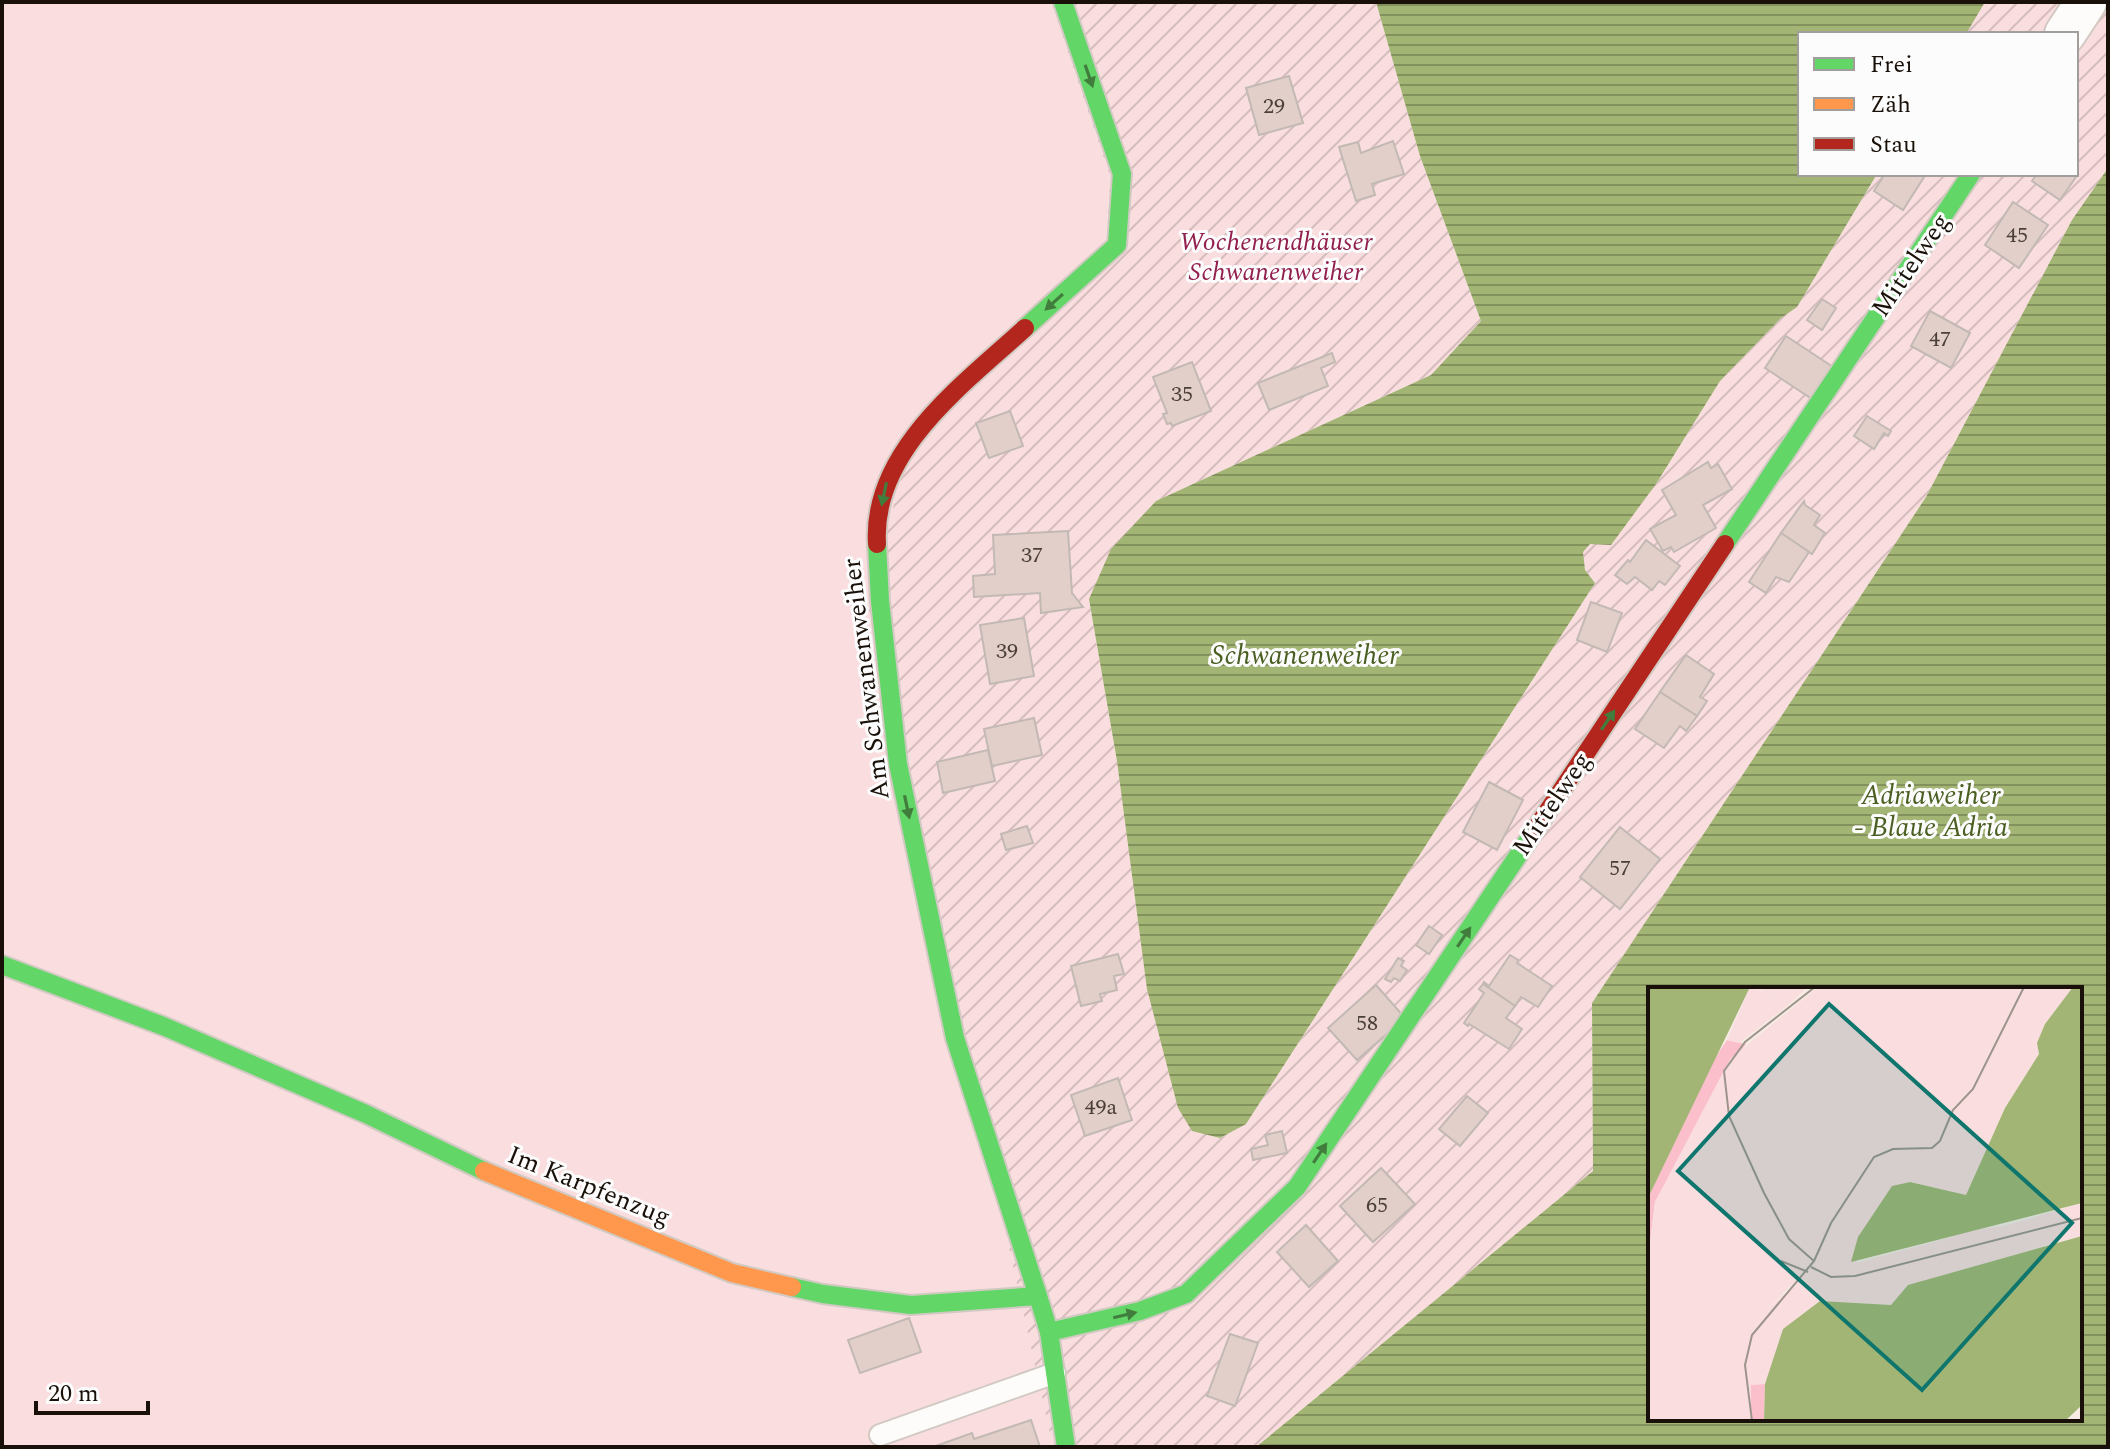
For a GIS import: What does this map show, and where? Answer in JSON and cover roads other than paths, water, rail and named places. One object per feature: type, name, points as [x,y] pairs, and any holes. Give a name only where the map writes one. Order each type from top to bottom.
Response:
[{"type":"street","name":"Am Schwanenweiher","points":[[1038,1296],[955,1038],[898,764],[880,601],[876,533],[889,474],[930,415],[1117,245],[1122,174],[1063,2]]},
{"type":"street","points":[[2066,32],[2086,2]]},
{"type":"street","name":"Mittelweg","points":[[1049,1332],[1140,1311],[1186,1294],[1297,1187],[1970,176]]},
{"type":"street","name":"Im Karpfenzug","points":[[2,965],[163,1026],[366,1114],[504,1181],[732,1273],[823,1294],[911,1305],[1038,1296]]},
{"type":"street","points":[[1038,1296],[1049,1332],[1066,1447]]},
{"type":"lane","points":[[880,1435],[1055,1373]]},
{"type":"water","name":"Schwanenweiher","points":[[1376,2],[1985,2],[1967,32],[1798,32],[1798,176],[1876,176],[1797,307],[1781,318],[1720,381],[1656,484],[1611,545],[1590,544],[1583,552],[1585,570],[1595,583],[1246,1124],[1220,1138],[1192,1131],[1178,1108],[1147,989],[1117,761],[1089,599],[1111,549],[1156,501],[1431,375],[1481,321],[1420,156]]},
{"type":"water","name":"Adriaweiher - Blaue Adria","points":[[2108,168],[2108,1447],[1256,1447],[1593,1171],[1592,1003],[1926,497],[2072,220]]},
{"type":"park label","name":"Wochenendhäuser Schwanenweiher","points":[[1276,257]]}]
